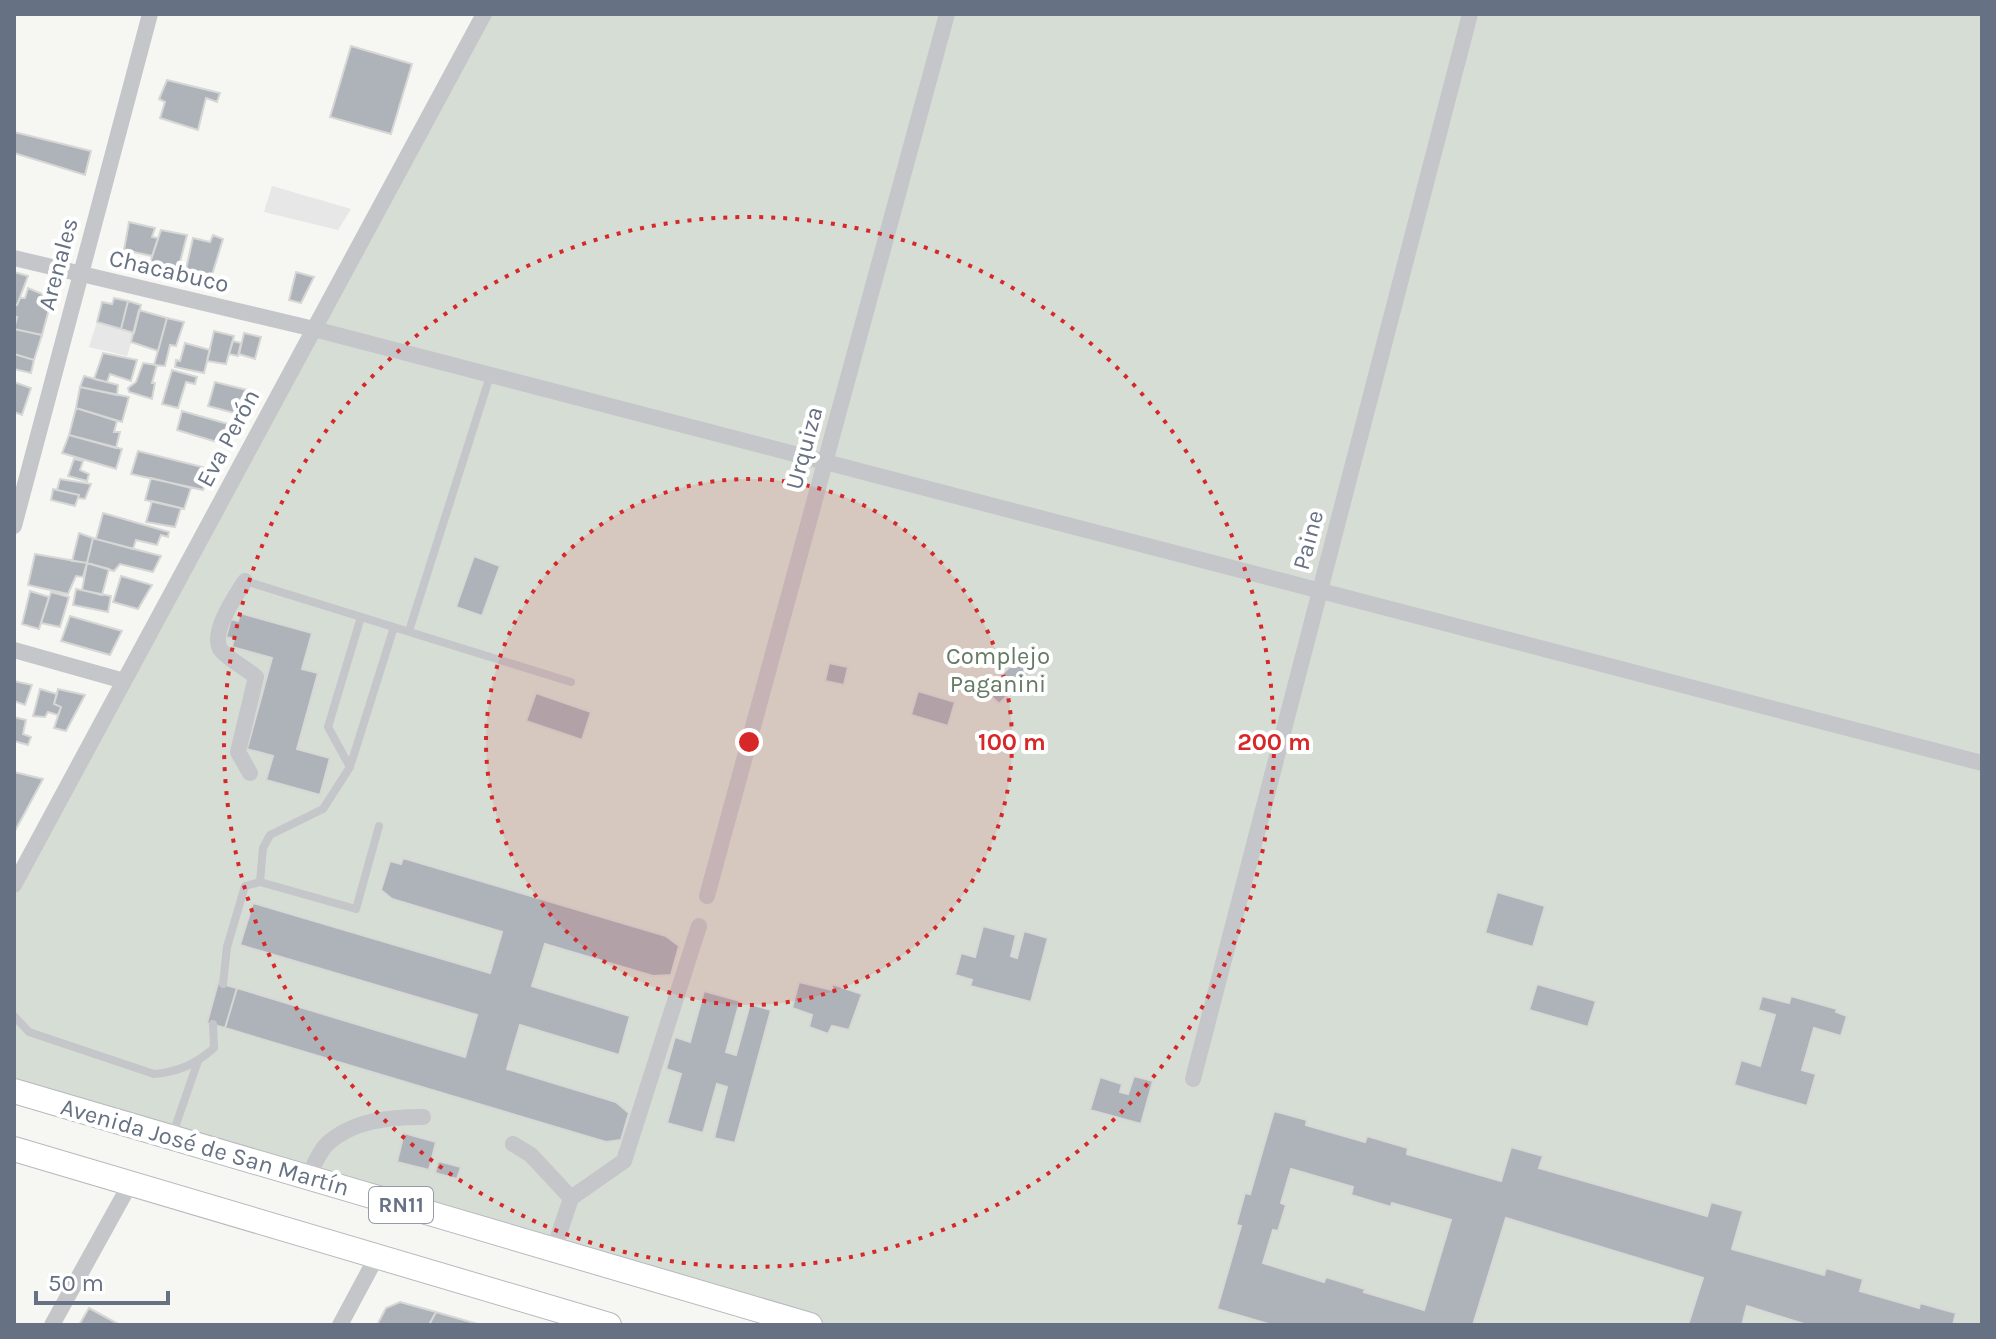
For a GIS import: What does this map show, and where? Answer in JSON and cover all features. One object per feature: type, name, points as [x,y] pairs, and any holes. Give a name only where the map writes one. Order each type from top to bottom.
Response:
[{"type":"main road","name":"Avenida José de San Martín","points":[[14,1091],[795,1323]]},
{"type":"main road","name":"RN11","points":[[14,1149],[609,1325]]},
{"type":"street","name":"Arenales","points":[[14,526],[150,14]]},
{"type":"street","name":"Eva Perón","points":[[14,885],[484,14]]},
{"type":"street","name":"Urquiza","points":[[707,896],[947,14]]},
{"type":"street","name":"Paine","points":[[1193,1079],[1470,14]]},
{"type":"street","name":"Chacabuco","points":[[14,258],[314,329],[1982,763]]},
{"type":"street","points":[[245,581],[228,608],[217,636],[220,649],[256,677],[238,752],[250,773]]},
{"type":"street","points":[[14,650],[124,681]]},
{"type":"street","points":[[554,1249],[571,1198],[624,1161],[699,926]]},
{"type":"street","points":[[308,1177],[326,1145],[356,1126],[389,1117],[423,1117]]},
{"type":"street","points":[[513,1144],[531,1155],[571,1198]]},
{"type":"street","points":[[52,1325],[130,1184]]},
{"type":"street","points":[[340,1325],[377,1256]]},
{"type":"lane","points":[[409,631],[491,375]]},
{"type":"lane","points":[[245,581],[571,682]]},
{"type":"lane","points":[[350,767],[328,727],[361,617]]},
{"type":"lane","points":[[260,882],[263,848],[270,835],[323,809],[350,767],[394,627]]},
{"type":"lane","points":[[223,984],[227,947],[245,886],[260,882],[356,909],[379,826]]},
{"type":"lane","points":[[14,1016],[29,1032],[154,1074],[172,1073],[198,1061],[214,1048],[213,1024]]},
{"type":"lane","points":[[172,1137],[198,1061]]},
{"type":"shaded area","points":[[272,186],[351,209],[338,230],[264,212]]},
{"type":"shaded area","points":[[97,322],[134,333],[127,356],[89,347]]},
{"type":"green space","name":"Complejo Paganini","points":[[484,14],[1982,14],[1982,1325],[810,1325],[14,1091],[14,885]]},
{"type":"building","points":[[351,46],[412,64],[391,134],[330,117]]},
{"type":"building","points":[[167,80],[220,93],[217,102],[206,98],[198,130],[160,118],[165,102],[159,99]]},
{"type":"building","points":[[14,132],[91,151],[85,175],[14,153]]},
{"type":"building","points":[[129,222],[155,228],[152,237],[158,238],[152,256],[124,250]]},
{"type":"building","points":[[161,230],[187,235],[178,270],[150,263]]},
{"type":"building","points":[[213,235],[223,239],[212,275],[186,269],[193,238],[210,242]]},
{"type":"building","points":[[14,272],[28,276],[17,305],[14,304]]},
{"type":"building","points":[[296,272],[314,277],[301,303],[289,300]]},
{"type":"building","points":[[28,288],[52,298],[42,335],[14,329],[17,317],[14,317],[14,304],[25,298]]},
{"type":"building","points":[[114,298],[128,301],[121,329],[97,322],[102,302],[112,304]]},
{"type":"building","points":[[128,301],[141,305],[134,333],[121,329]]},
{"type":"building","points":[[139,310],[167,318],[158,351],[131,342]]},
{"type":"building","points":[[167,318],[184,322],[176,346],[170,345],[165,366],[154,365]]},
{"type":"building","points":[[14,329],[42,335],[34,360],[14,354]]},
{"type":"building","points":[[214,331],[234,336],[226,364],[207,361]]},
{"type":"building","points":[[244,333],[261,337],[255,359],[239,354]]},
{"type":"building","points":[[233,341],[241,343],[238,356],[229,354]]},
{"type":"building","points":[[185,343],[210,350],[204,373],[175,367]]},
{"type":"building","points":[[103,353],[137,360],[131,381],[110,374],[107,382],[94,379]]},
{"type":"building","points":[[14,354],[34,360],[31,373],[14,369]]},
{"type":"building","points":[[143,363],[157,365],[152,399],[129,392],[128,388],[136,382]]},
{"type":"building","points":[[172,370],[197,377],[195,384],[186,382],[178,408],[162,404]]},
{"type":"building","points":[[84,376],[118,385],[117,395],[80,387]]},
{"type":"building","points":[[14,382],[31,388],[22,415],[14,412]]},
{"type":"building","points":[[215,382],[251,391],[242,415],[208,406]]},
{"type":"building","points":[[80,387],[129,397],[122,422],[76,408]]},
{"type":"building","points":[[76,408],[117,421],[114,432],[120,432],[116,448],[69,435]]},
{"type":"building","points":[[182,411],[228,424],[220,443],[177,430]]},
{"type":"building","points":[[69,435],[122,449],[116,469],[62,453]]},
{"type":"building","points":[[138,451],[210,469],[203,490],[131,474]]},
{"type":"building","points":[[74,459],[83,461],[80,470],[89,474],[87,481],[68,476]]},
{"type":"building","points":[[151,478],[191,488],[184,509],[145,500]]},
{"type":"building","points":[[60,479],[91,484],[85,499],[57,490]]},
{"type":"building","points":[[53,489],[79,495],[75,506],[51,500]]},
{"type":"building","points":[[152,501],[181,508],[175,527],[146,522]]},
{"type":"building","points":[[103,513],[169,532],[168,537],[161,535],[157,545],[136,540],[133,549],[96,539]]},
{"type":"building","points":[[79,533],[93,538],[87,563],[72,561]]},
{"type":"building","points":[[93,538],[161,556],[153,572],[120,564],[114,571],[87,563]]},
{"type":"building","points":[[35,554],[87,563],[83,577],[76,576],[68,594],[28,585]]},
{"type":"building","points":[[474,556],[500,566],[482,616],[456,607]]},
{"type":"building","points":[[87,563],[109,569],[102,595],[82,590]]},
{"type":"building","points":[[121,576],[152,585],[138,609],[113,602]]},
{"type":"building","points":[[76,589],[111,596],[108,612],[73,605]]},
{"type":"building","points":[[30,591],[49,597],[39,629],[22,624]]},
{"type":"building","points":[[51,592],[69,597],[60,627],[41,623]]},
{"type":"building","points":[[240,613],[312,633],[302,669],[318,673],[297,749],[330,758],[320,795],[266,780],[273,756],[247,749],[272,658],[232,647],[234,639],[226,637],[231,619],[238,621]]},
{"type":"building","points":[[70,616],[122,631],[110,655],[61,641]]},
{"type":"building","points":[[1018,658],[1031,671],[999,704],[986,691]]},
{"type":"building","points":[[829,663],[848,667],[844,685],[825,681]]},
{"type":"building","points":[[14,681],[32,685],[25,705],[14,701]]},
{"type":"building","points":[[40,689],[57,694],[54,704],[61,707],[58,715],[48,712],[45,717],[33,716]]},
{"type":"building","points":[[58,689],[85,695],[66,731],[54,728],[61,707],[54,704]]},
{"type":"building","points":[[918,691],[955,702],[948,726],[911,715]]},
{"type":"building","points":[[536,693],[591,712],[582,740],[526,721]]},
{"type":"building","points":[[14,717],[26,720],[23,734],[31,737],[28,745],[14,741]]},
{"type":"building","points":[[14,772],[43,779],[15,831],[14,830]]},
{"type":"building","points":[[403,858],[666,936],[679,946],[671,975],[653,976],[545,944],[532,986],[630,1016],[619,1055],[520,1025],[507,1069],[616,1102],[629,1113],[621,1140],[606,1142],[225,1028],[237,988],[465,1057],[477,1015],[240,945],[253,903],[490,973],[502,932],[392,899],[381,890],[390,861],[401,864]]},
{"type":"building","points":[[1497,892],[1545,906],[1533,947],[1485,933]]},
{"type":"building","points":[[983,926],[1016,935],[1011,956],[1017,958],[1024,931],[1048,938],[1031,1002],[970,986],[972,980],[955,975],[961,953],[975,957]]},
{"type":"building","points":[[799,982],[832,990],[832,984],[862,994],[849,1030],[832,1026],[828,1034],[809,1027],[812,1015],[792,1008]]},
{"type":"building","points":[[218,983],[237,988],[225,1028],[207,1023]]},
{"type":"building","points":[[1537,984],[1596,1001],[1588,1027],[1529,1010]]},
{"type":"building","points":[[704,991],[740,1001],[726,1052],[736,1055],[750,1004],[771,1010],[735,1143],[714,1138],[727,1087],[717,1084],[703,1133],[667,1123],[681,1074],[666,1069],[675,1037],[690,1042]]},
{"type":"building","points":[[1762,996],[1789,1003],[1791,996],[1837,1009],[1836,1012],[1847,1016],[1841,1036],[1814,1028],[1802,1070],[1816,1074],[1807,1106],[1734,1085],[1741,1060],[1760,1066],[1775,1015],[1758,1010]]},
{"type":"building","points":[[1134,1076],[1153,1081],[1141,1124],[1090,1110],[1100,1077],[1122,1084],[1120,1092],[1128,1094]]},
{"type":"building","points":[[1274,1111],[1307,1120],[1306,1125],[1365,1142],[1367,1136],[1408,1148],[1407,1154],[1501,1181],[1511,1147],[1543,1156],[1539,1168],[1707,1216],[1711,1202],[1743,1211],[1732,1249],[1824,1275],[1826,1268],[1863,1279],[1860,1291],[1919,1308],[1920,1303],[1956,1313],[1953,1325],[1807,1325],[1747,1306],[1742,1325],[1688,1325],[1703,1278],[1506,1218],[1473,1325],[1272,1325],[1217,1309],[1241,1226],[1236,1225],[1245,1193],[1250,1194]],"holes":[[[1291,1169],[1353,1187],[1351,1195],[1451,1220],[1424,1310],[1326,1277],[1324,1282],[1263,1263],[1273,1230],[1278,1231],[1286,1205],[1281,1203]]]},
{"type":"building","points":[[404,1133],[436,1142],[429,1170],[397,1162]]},
{"type":"building","points":[[438,1161],[461,1167],[457,1179],[435,1173]]},
{"type":"building","points":[[400,1302],[436,1312],[429,1325],[377,1325],[386,1308]]},
{"type":"building","points":[[89,1308],[120,1325],[79,1325]]},
{"type":"building","points":[[436,1312],[481,1325],[429,1325]]}]
